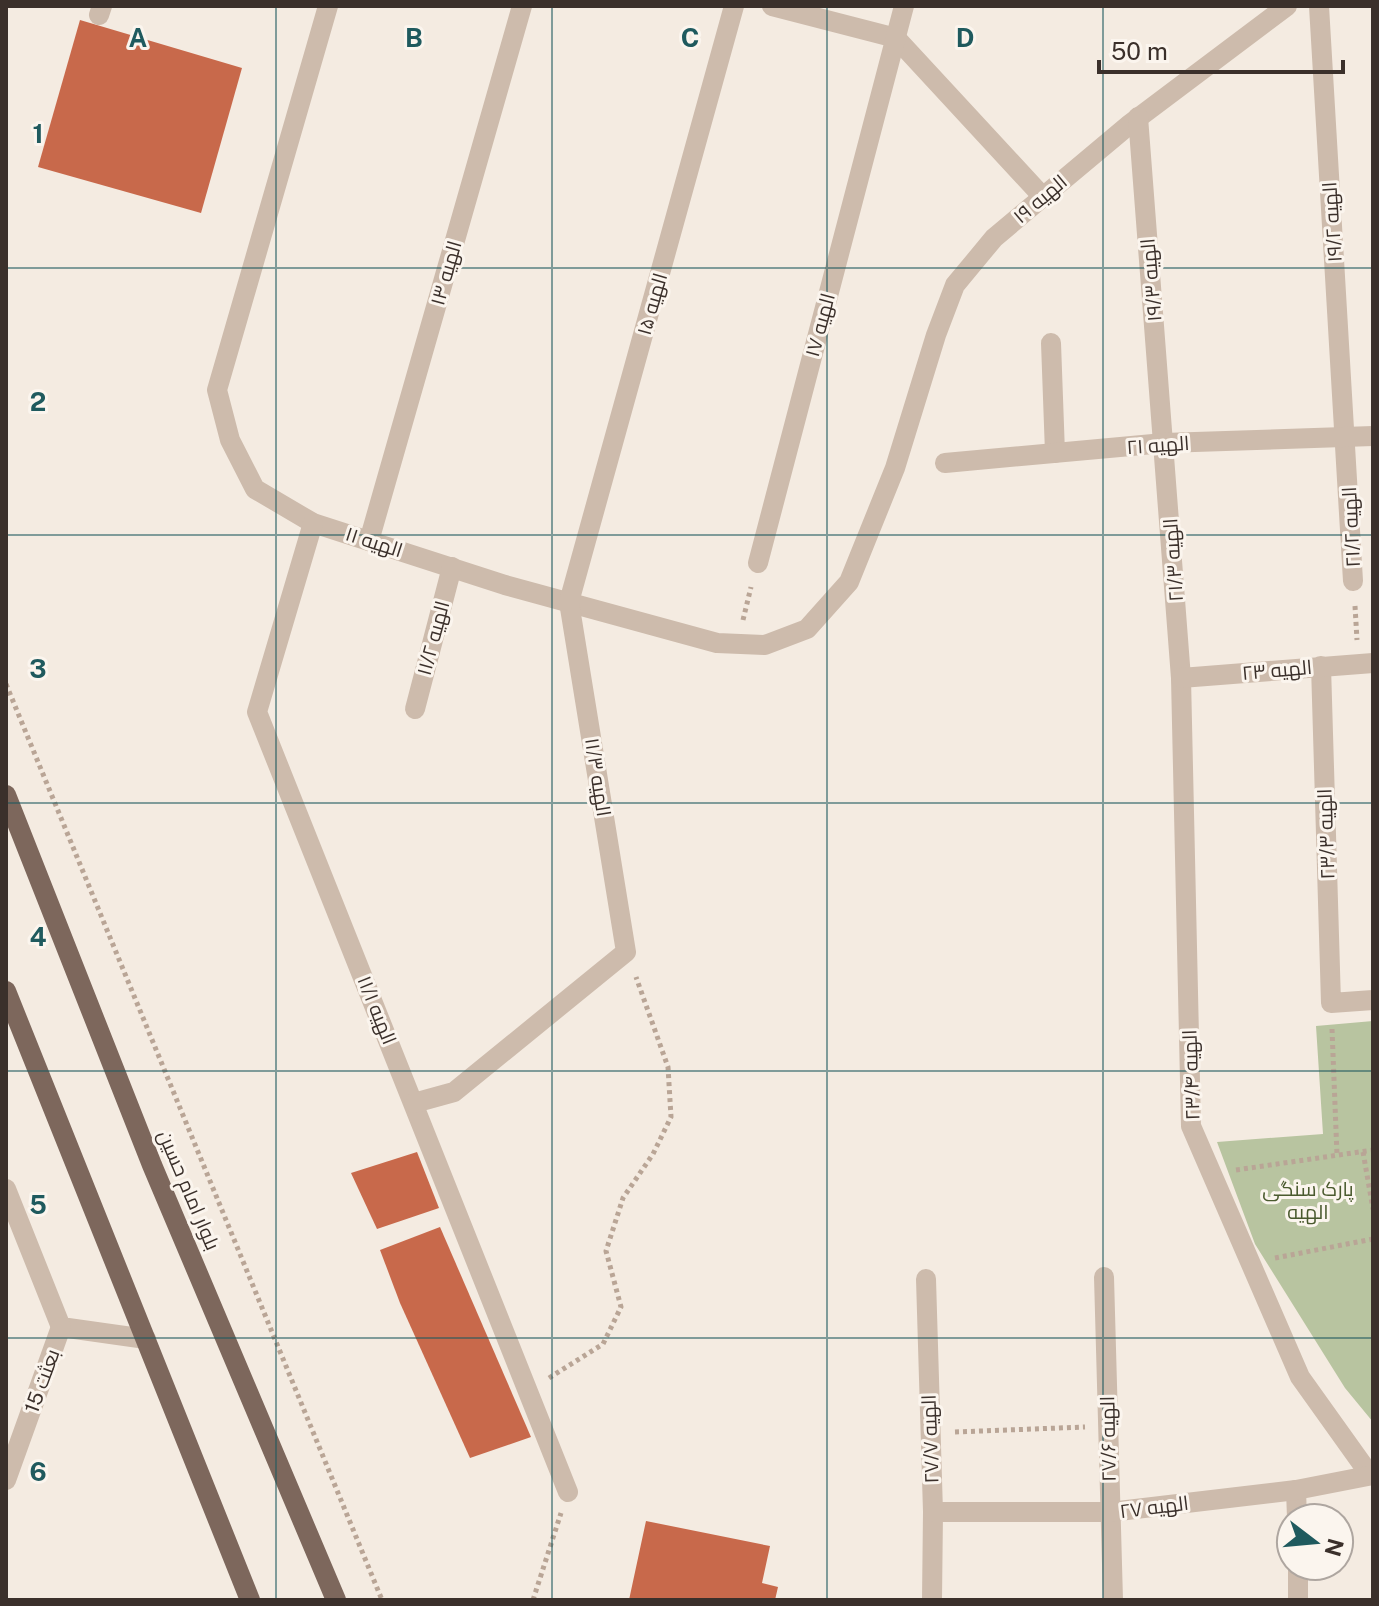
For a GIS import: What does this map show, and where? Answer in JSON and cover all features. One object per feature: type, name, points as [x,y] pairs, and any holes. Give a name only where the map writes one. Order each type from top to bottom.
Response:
[{"type":"main road","name":"بلوار امام حسین","points":[[6,795],[152,1165],[336,1600]]},
{"type":"main road","points":[[6,991],[250,1600]]},
{"type":"street","name":"الهیه ۱۱","points":[[328,6],[217,390],[230,440],[255,489],[313,523],[452,567],[717,643],[765,645],[807,629],[849,582],[895,468]]},
{"type":"street","name":"الهیه ۱۳","points":[[369,541],[522,6]]},
{"type":"street","name":"الهیه ۱۵","points":[[569,602],[734,6]]},
{"type":"street","points":[[772,6],[896,38],[1043,197]]},
{"type":"street","name":"الهیه ۱۷","points":[[758,563],[904,6]]},
{"type":"street","name":"الهیه ۱۹","points":[[895,468],[936,335],[955,285],[994,238],[1138,117],[1287,6]]},
{"type":"street","name":"الهیه ۱۹/۲","points":[[1319,6],[1346,437]]},
{"type":"street","name":"الهیه ۱۹/۳","points":[[1138,117],[1164,443]]},
{"type":"street","points":[[1051,343],[1055,453]]},
{"type":"street","name":"الهیه ۲۱","points":[[945,463],[1164,443],[1373,436]]},
{"type":"street","name":"الهیه ۲۱/۲","points":[[1346,437],[1353,581]]},
{"type":"street","name":"الهیه ۲۱/۳","points":[[1164,443],[1181,678]]},
{"type":"street","name":"الهیه ۱۱/۱","points":[[313,523],[257,712],[568,1492]]},
{"type":"street","name":"الهیه ۱۱/۲","points":[[415,709],[452,567]]},
{"type":"street","name":"الهیه ۱۱/۳","points":[[569,602],[626,952]]},
{"type":"street","name":"الهیه ۲۳","points":[[1181,678],[1366,664]]},
{"type":"street","name":"الهیه ۲۳/۳","points":[[1321,666],[1331,1003]]},
{"type":"street","name":"الهیه ۲۳/۴","points":[[1181,678],[1191,1126],[1300,1377],[1372,1475]]},
{"type":"street","points":[[414,1103],[454,1092],[626,952]]},
{"type":"street","points":[[1331,1003],[1373,1000]]},
{"type":"street","points":[[6,1189],[61,1327],[146,1339]]},
{"type":"street","name":"الهیه ۲۷/۶","points":[[1104,1277],[1113,1600]]},
{"type":"street","name":"الهیه ۲۷/۷","points":[[926,1279],[933,1512],[932,1600]]},
{"type":"street","name":"بعثت 15","points":[[6,1480],[61,1327]]},
{"type":"street","name":"الهیه ۲۷","points":[[933,1512],[1110,1512],[1296,1490],[1372,1475]]},
{"type":"street","points":[[1296,1490],[1296,1502]]},
{"type":"path","points":[[737,644],[758,563]]},
{"type":"path","name":"الهیه ۲۱/۲","points":[[1353,581],[1366,664]]},
{"type":"path","points":[[6,684],[382,1600]]},
{"type":"path","points":[[528,1391],[603,1344],[621,1307],[606,1251],[623,1198],[653,1154],[671,1117],[668,1067],[626,952]]},
{"type":"path","points":[[1331,1003],[1337,1155]]},
{"type":"path","points":[[1212,1174],[1373,1150]]},
{"type":"path","points":[[1363,1152],[1373,1209]]},
{"type":"path","points":[[1251,1263],[1373,1239]]},
{"type":"path","points":[[930,1433],[1108,1426]]},
{"type":"path","points":[[533,1600],[568,1492]]},
{"type":"green space","name":"پارک سنگی الهیه","points":[[1373,1021],[1373,1422],[1345,1388],[1255,1244],[1217,1142],[1323,1134],[1316,1026]]},
{"type":"building","points":[[80,20],[242,68],[201,213],[38,167]]},
{"type":"building","points":[[417,1152],[439,1208],[377,1229],[351,1173]]},
{"type":"building","points":[[440,1227],[531,1437],[470,1458],[400,1303],[380,1250]]},
{"type":"building","points":[[646,1521],[770,1546],[762,1583],[778,1587],[775,1600],[629,1600]]}]
